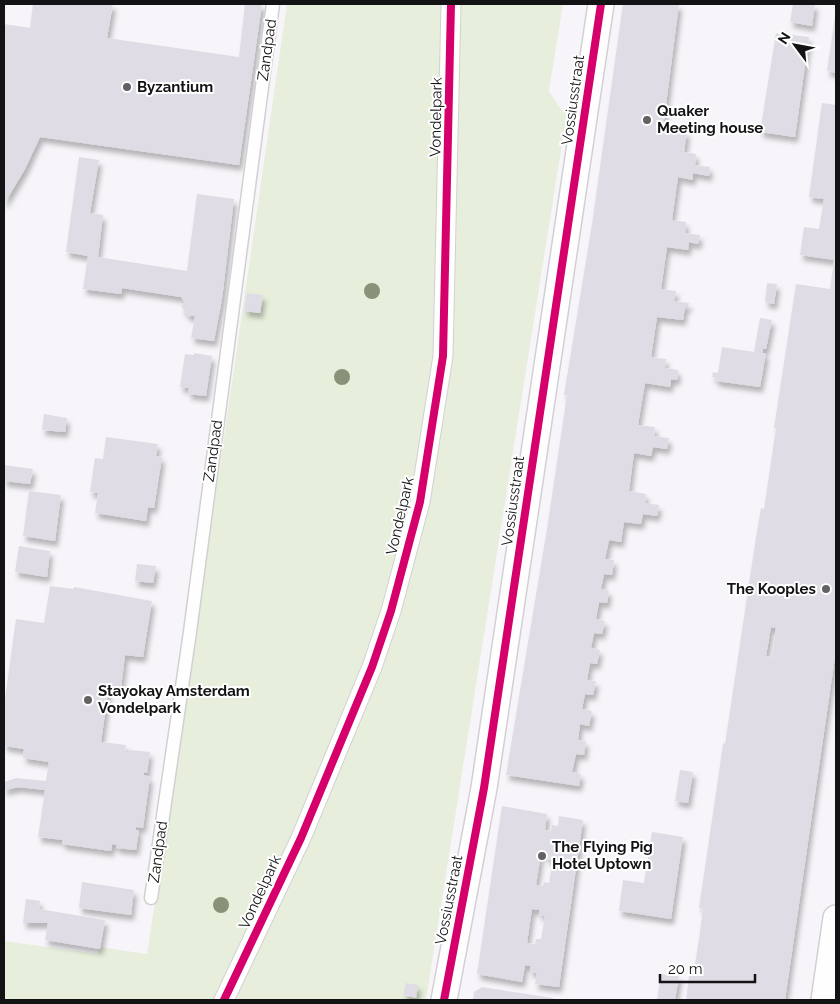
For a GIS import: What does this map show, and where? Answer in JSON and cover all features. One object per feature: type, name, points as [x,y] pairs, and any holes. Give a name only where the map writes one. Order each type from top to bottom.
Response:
[{"type":"street","name":"Vondelpark","points":[[224,1000],[301,838],[372,667],[391,611],[420,502],[443,356],[451,4]]},
{"type":"street","name":"Vossiusstraat","points":[[444,1000],[484,788],[601,4]]},
{"type":"street","points":[[824,1000],[836,918]]},
{"type":"lane","name":"Zandpad","points":[[151,898],[190,632],[273,4]]},
{"type":"green space","points":[[287,4],[563,4],[549,91],[562,111],[567,112],[426,1000],[4,1000],[4,941],[98,954],[99,947],[147,954]]},
{"type":"building","name":"Byzantium","points":[[33,4],[113,4],[107,38],[239,57],[245,4],[262,4],[239,165],[40,137],[25,169],[4,204],[4,24],[30,28]]},
{"type":"building","points":[[623,4],[679,4],[663,128],[687,132],[684,152],[696,154],[695,165],[710,167],[709,176],[693,173],[693,180],[678,177],[672,220],[686,222],[685,233],[700,235],[698,244],[689,242],[688,250],[667,247],[661,289],[676,291],[674,301],[689,303],[688,307],[685,307],[683,320],[657,317],[651,357],[666,359],[665,368],[678,370],[677,380],[671,379],[670,387],[645,383],[638,425],[655,427],[654,436],[669,438],[667,449],[653,447],[651,456],[634,453],[629,491],[646,494],[645,503],[659,505],[657,516],[643,514],[641,524],[624,522],[621,542],[609,540],[605,559],[614,560],[612,575],[604,574],[601,589],[609,591],[607,603],[599,602],[596,619],[605,621],[602,634],[594,633],[591,648],[600,650],[597,664],[590,663],[587,680],[596,681],[593,695],[585,694],[582,709],[592,711],[589,726],[580,724],[578,740],[586,741],[584,755],[576,754],[572,772],[581,774],[579,786],[506,775],[547,529],[567,395],[564,395],[592,224]]},
{"type":"building","points":[[793,4],[815,4],[812,26],[790,22]]},
{"type":"building","points":[[836,16],[836,73],[827,71]]},
{"type":"building","points":[[776,33],[809,37],[795,137],[760,132]]},
{"type":"building","points":[[822,103],[836,105],[836,650],[785,1000],[686,1000],[690,969],[694,970],[699,939],[703,908],[699,908],[723,743],[725,744],[761,508],[764,509],[776,428],[774,428],[796,284],[830,289],[834,260],[800,255],[804,227],[819,229],[824,199],[809,197]],"holes":[[[771,627],[776,628],[772,657],[766,656]]]},
{"type":"building","points":[[79,157],[99,160],[90,213],[103,215],[98,257],[187,271],[197,194],[234,199],[222,299],[214,341],[191,338],[195,317],[192,315],[189,317],[181,306],[185,303],[181,297],[122,288],[121,294],[83,289],[88,256],[66,252]]},
{"type":"building","points":[[767,283],[777,284],[774,304],[765,302]]},
{"type":"building","points":[[247,293],[263,295],[260,313],[244,311]]},
{"type":"building","points":[[760,318],[772,320],[766,349],[763,349],[763,353],[766,353],[760,387],[716,381],[716,378],[712,377],[713,372],[718,373],[722,347],[754,352]]},
{"type":"building","points":[[194,353],[212,356],[206,396],[188,394],[189,388],[180,387],[185,354],[194,355]]},
{"type":"building","points":[[44,414],[67,418],[65,432],[42,430]]},
{"type":"building","points":[[106,437],[158,444],[156,456],[162,457],[154,508],[148,507],[146,521],[95,513],[98,493],[90,492],[95,458],[103,459]]},
{"type":"building","points":[[4,465],[33,469],[30,484],[4,481]]},
{"type":"building","points":[[29,491],[61,495],[55,541],[23,536]]},
{"type":"building","points":[[19,546],[50,551],[47,577],[15,572]]},
{"type":"building","points":[[137,564],[156,566],[153,583],[135,581]]},
{"type":"building","points":[[50,586],[73,589],[74,587],[152,601],[143,657],[125,655],[121,688],[109,686],[101,742],[126,745],[125,752],[129,753],[129,750],[150,752],[147,773],[144,772],[144,775],[150,777],[143,828],[136,827],[136,830],[139,830],[136,850],[116,848],[117,845],[112,844],[111,851],[62,844],[63,840],[38,837],[45,790],[18,787],[4,790],[4,782],[16,778],[46,781],[49,762],[23,758],[24,749],[4,746],[4,706],[16,619],[44,623]]},
{"type":"building","points":[[680,770],[693,772],[688,803],[675,801]]},
{"type":"building","points":[[502,806],[547,814],[545,830],[551,831],[552,825],[558,826],[559,816],[583,820],[559,987],[535,984],[537,973],[530,972],[531,966],[525,965],[522,982],[477,974]],"holes":[[[541,854],[548,855],[547,860],[553,860],[549,883],[544,882],[543,886],[536,885]],[[532,909],[540,910],[539,915],[545,916],[541,939],[536,939],[535,944],[527,943]]]},
{"type":"building","points":[[652,832],[683,837],[671,919],[619,911],[623,880],[644,883]]},
{"type":"building","points":[[82,882],[134,890],[131,915],[79,908]]},
{"type":"building","points":[[26,899],[40,901],[39,909],[105,920],[100,949],[45,940],[48,923],[23,923]]},
{"type":"building","points":[[661,974],[679,976],[675,1000],[657,1000]]},
{"type":"building","points":[[406,983],[418,985],[416,998],[403,995]]},
{"type":"building","points":[[482,987],[553,998],[554,1000],[473,1000],[474,992]]},
{"type":"cycle path","points":[[224,1000],[301,838],[372,667],[391,611],[420,502],[443,356],[451,4]]},
{"type":"cycle path","points":[[444,1000],[484,788],[601,4]]},
{"type":"place","name":"Byzantium","points":[[127,87]]},
{"type":"place","name":"Quaker Meeting house","points":[[647,120]]},
{"type":"place","name":"The Kooples","points":[[826,589]]},
{"type":"place","name":"Stayokay Amsterdam Vondelpark","points":[[88,700]]},
{"type":"place","name":"The Flying Pig Hotel Uptown","points":[[542,856]]}]
